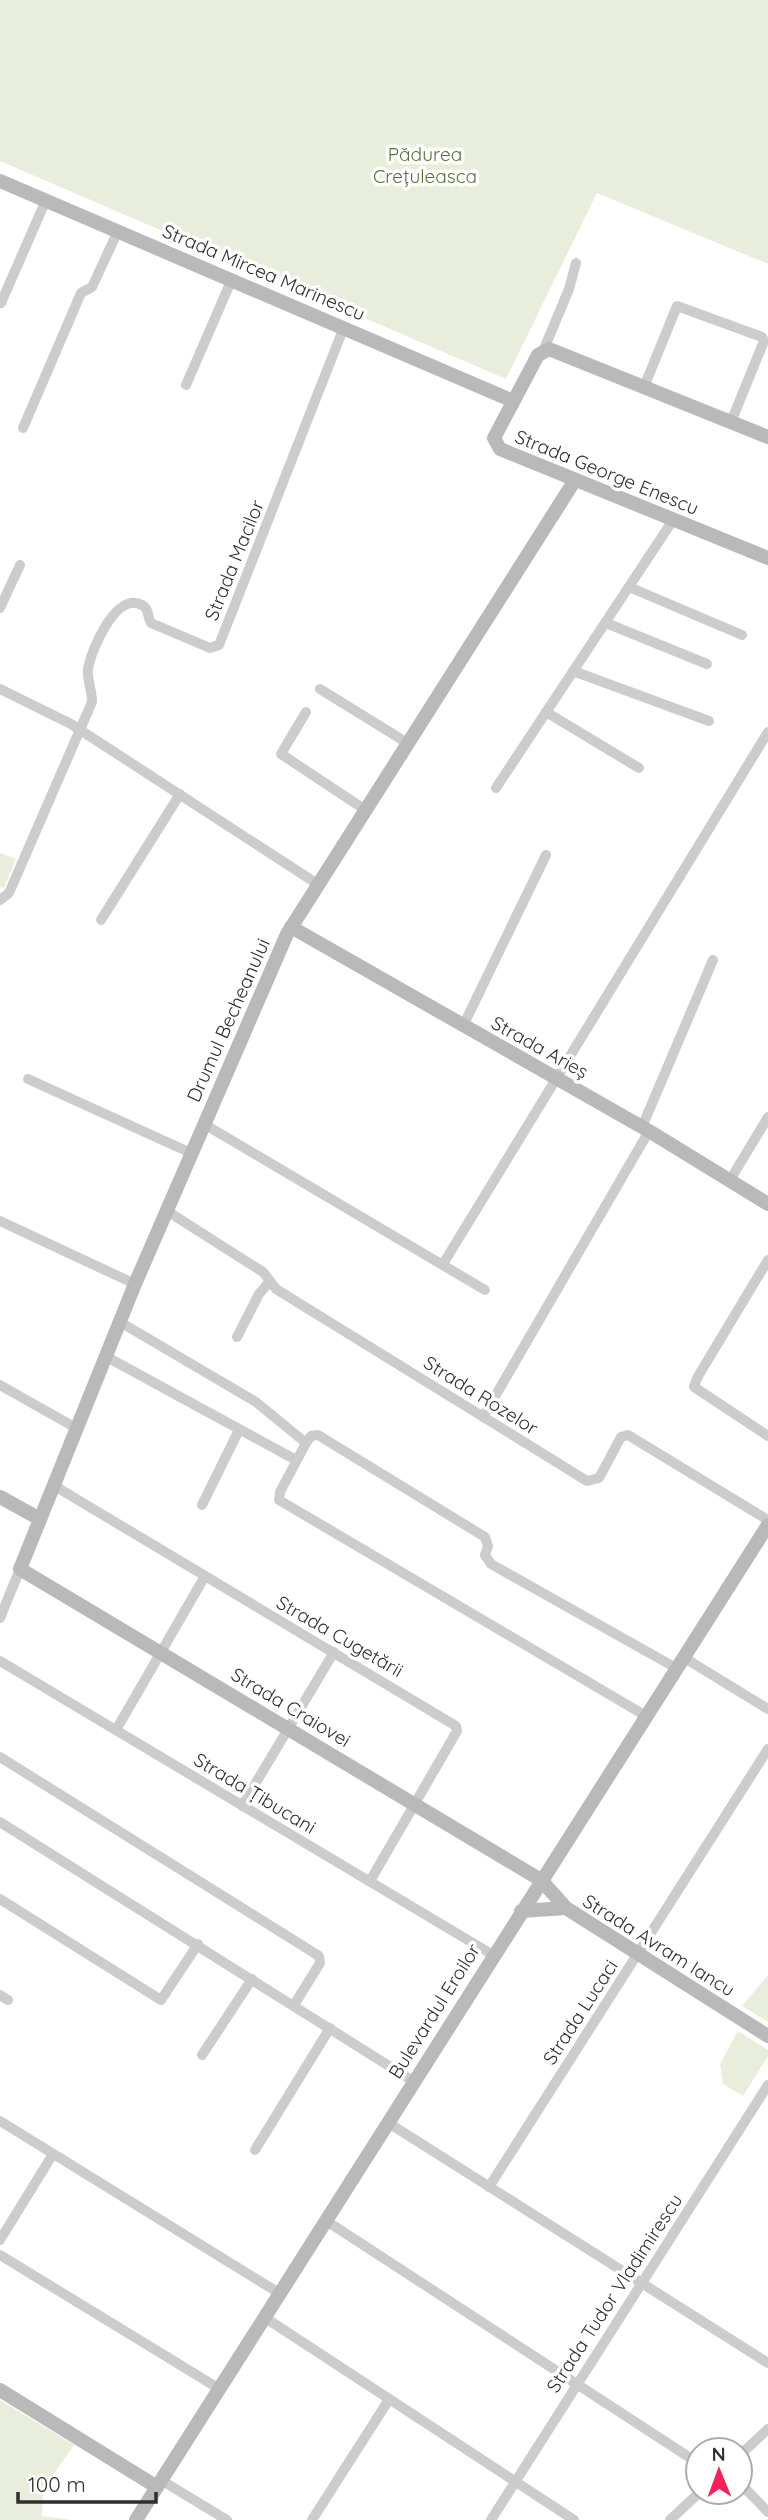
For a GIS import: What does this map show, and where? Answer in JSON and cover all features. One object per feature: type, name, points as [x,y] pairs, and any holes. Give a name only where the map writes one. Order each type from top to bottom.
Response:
[{"type":"street","name":"Strada Mircea Marinescu","points":[[0,180],[513,401]]},
{"type":"street","points":[[1,303],[46,200]]},
{"type":"street","points":[[23,428],[81,293],[92,287],[118,230]]},
{"type":"street","points":[[576,263],[569,289],[544,349],[552,349],[768,437]]},
{"type":"street","points":[[186,385],[232,279]]},
{"type":"street","points":[[644,387],[677,306],[762,337],[764,341],[731,422]]},
{"type":"street","name":"Strada Macilor","points":[[79,730],[92,702],[88,682],[90,658],[112,613],[133,603],[140,604],[147,609],[151,623],[210,648],[219,645],[344,327]]},
{"type":"street","name":"Strada George Enescu","points":[[544,349],[538,355],[494,438],[495,446],[768,558]]},
{"type":"street","name":"Drumul Becheanului","points":[[0,1618],[135,1284],[291,927],[576,480]]},
{"type":"street","points":[[496,788],[673,520]]},
{"type":"street","points":[[0,608],[20,565]]},
{"type":"street","points":[[629,587],[742,635]]},
{"type":"street","points":[[606,623],[707,664]]},
{"type":"street","points":[[573,671],[709,721]]},
{"type":"street","points":[[0,689],[79,730],[319,885]]},
{"type":"street","points":[[320,689],[409,744]]},
{"type":"street","points":[[306,712],[281,754],[367,811]]},
{"type":"street","points":[[546,712],[639,768]]},
{"type":"street","points":[[0,900],[9,893],[79,730]]},
{"type":"street","points":[[443,1265],[554,1077],[768,732]]},
{"type":"street","points":[[101,920],[180,794]]},
{"type":"street","points":[[463,1026],[546,855]]},
{"type":"street","name":"Strada Arieș","points":[[291,927],[645,1129],[768,1203]]},
{"type":"street","points":[[483,1417],[645,1129],[713,960]]},
{"type":"street","points":[[28,1079],[191,1153]]},
{"type":"street","points":[[730,1180],[768,1117]]},
{"type":"street","points":[[204,1124],[485,1290]]},
{"type":"street","name":"Strada Rozelor","points":[[167,1212],[263,1272],[276,1289],[587,1480],[594,1482],[621,1437],[628,1435],[768,1522]]},
{"type":"street","points":[[0,1221],[135,1284]]},
{"type":"street","points":[[768,1260],[694,1387],[768,1436]]},
{"type":"street","points":[[237,1337],[259,1294],[270,1281]]},
{"type":"street","points":[[120,1322],[256,1402],[306,1443]]},
{"type":"street","points":[[105,1356],[296,1460]]},
{"type":"street","points":[[0,1385],[76,1428]]},
{"type":"street","points":[[202,1505],[240,1430]]},
{"type":"street","points":[[646,1716],[279,1500],[280,1492],[311,1436],[317,1435],[388,1476],[485,1537],[488,1546],[485,1555],[491,1564],[768,1709]]},
{"type":"street","name":"Strada Cugetării","points":[[54,1485],[456,1726],[457,1731],[370,1881]]},
{"type":"street","points":[[0,1497],[40,1519]]},
{"type":"street","name":"Bulevardul Eroilor","points":[[136,2520],[768,1522]]},
{"type":"street","name":"Strada Craiovei","points":[[20,1569],[541,1880]]},
{"type":"street","points":[[116,1730],[205,1576]]},
{"type":"street","points":[[242,1806],[334,1652]]},
{"type":"street","name":"Strada Țibucani","points":[[0,1661],[493,1955]]},
{"type":"street","name":"Strada Lucaci","points":[[489,2187],[768,1749]]},
{"type":"street","points":[[0,1757],[319,1956],[320,1963],[295,2005]]},
{"type":"street","points":[[0,1822],[413,2081]]},
{"type":"street","name":"Strada Avram Iancu","points":[[541,1880],[566,1908],[768,2036]]},
{"type":"street","points":[[0,1899],[162,2000],[198,1944]]},
{"type":"street","name":"Strada Avram Iancu","points":[[520,1911],[566,1908]]},
{"type":"street","points":[[202,2055],[252,1979]]},
{"type":"street","points":[[255,2150],[330,2028]]},
{"type":"street","name":"Strada Tudor Vladimirescu","points":[[491,2520],[768,2085]]},
{"type":"street","points":[[0,2121],[279,2293]]},
{"type":"street","points":[[387,2122],[768,2363]]},
{"type":"street","points":[[0,2240],[53,2154]]},
{"type":"street","points":[[325,2220],[684,2454]]},
{"type":"street","points":[[0,2255],[218,2388]]},
{"type":"street","points":[[264,2317],[388,2401],[574,2520]]},
{"type":"street","points":[[0,2390],[159,2484],[227,2520]]},
{"type":"street","points":[[312,2520],[388,2401]]},
{"type":"street","points":[[754,2442],[768,2428]]},
{"type":"street","points":[[754,2498],[768,2512]]},
{"type":"street","points":[[670,2520],[685,2506]]},
{"type":"green space","name":"Pădurea Crețuleasca","points":[[0,0],[768,0],[768,264],[597,193],[506,379],[0,161]]},
{"type":"green space","points":[[0,853],[16,859],[4,888],[0,887]]},
{"type":"green space","points":[[768,1975],[768,2022],[742,2006]]},
{"type":"green space","points":[[738,2031],[768,2050],[768,2056],[743,2096],[723,2084],[720,2064]]},
{"type":"green space","points":[[0,2400],[74,2445],[43,2489],[42,2516],[73,2520],[0,2520]]}]
